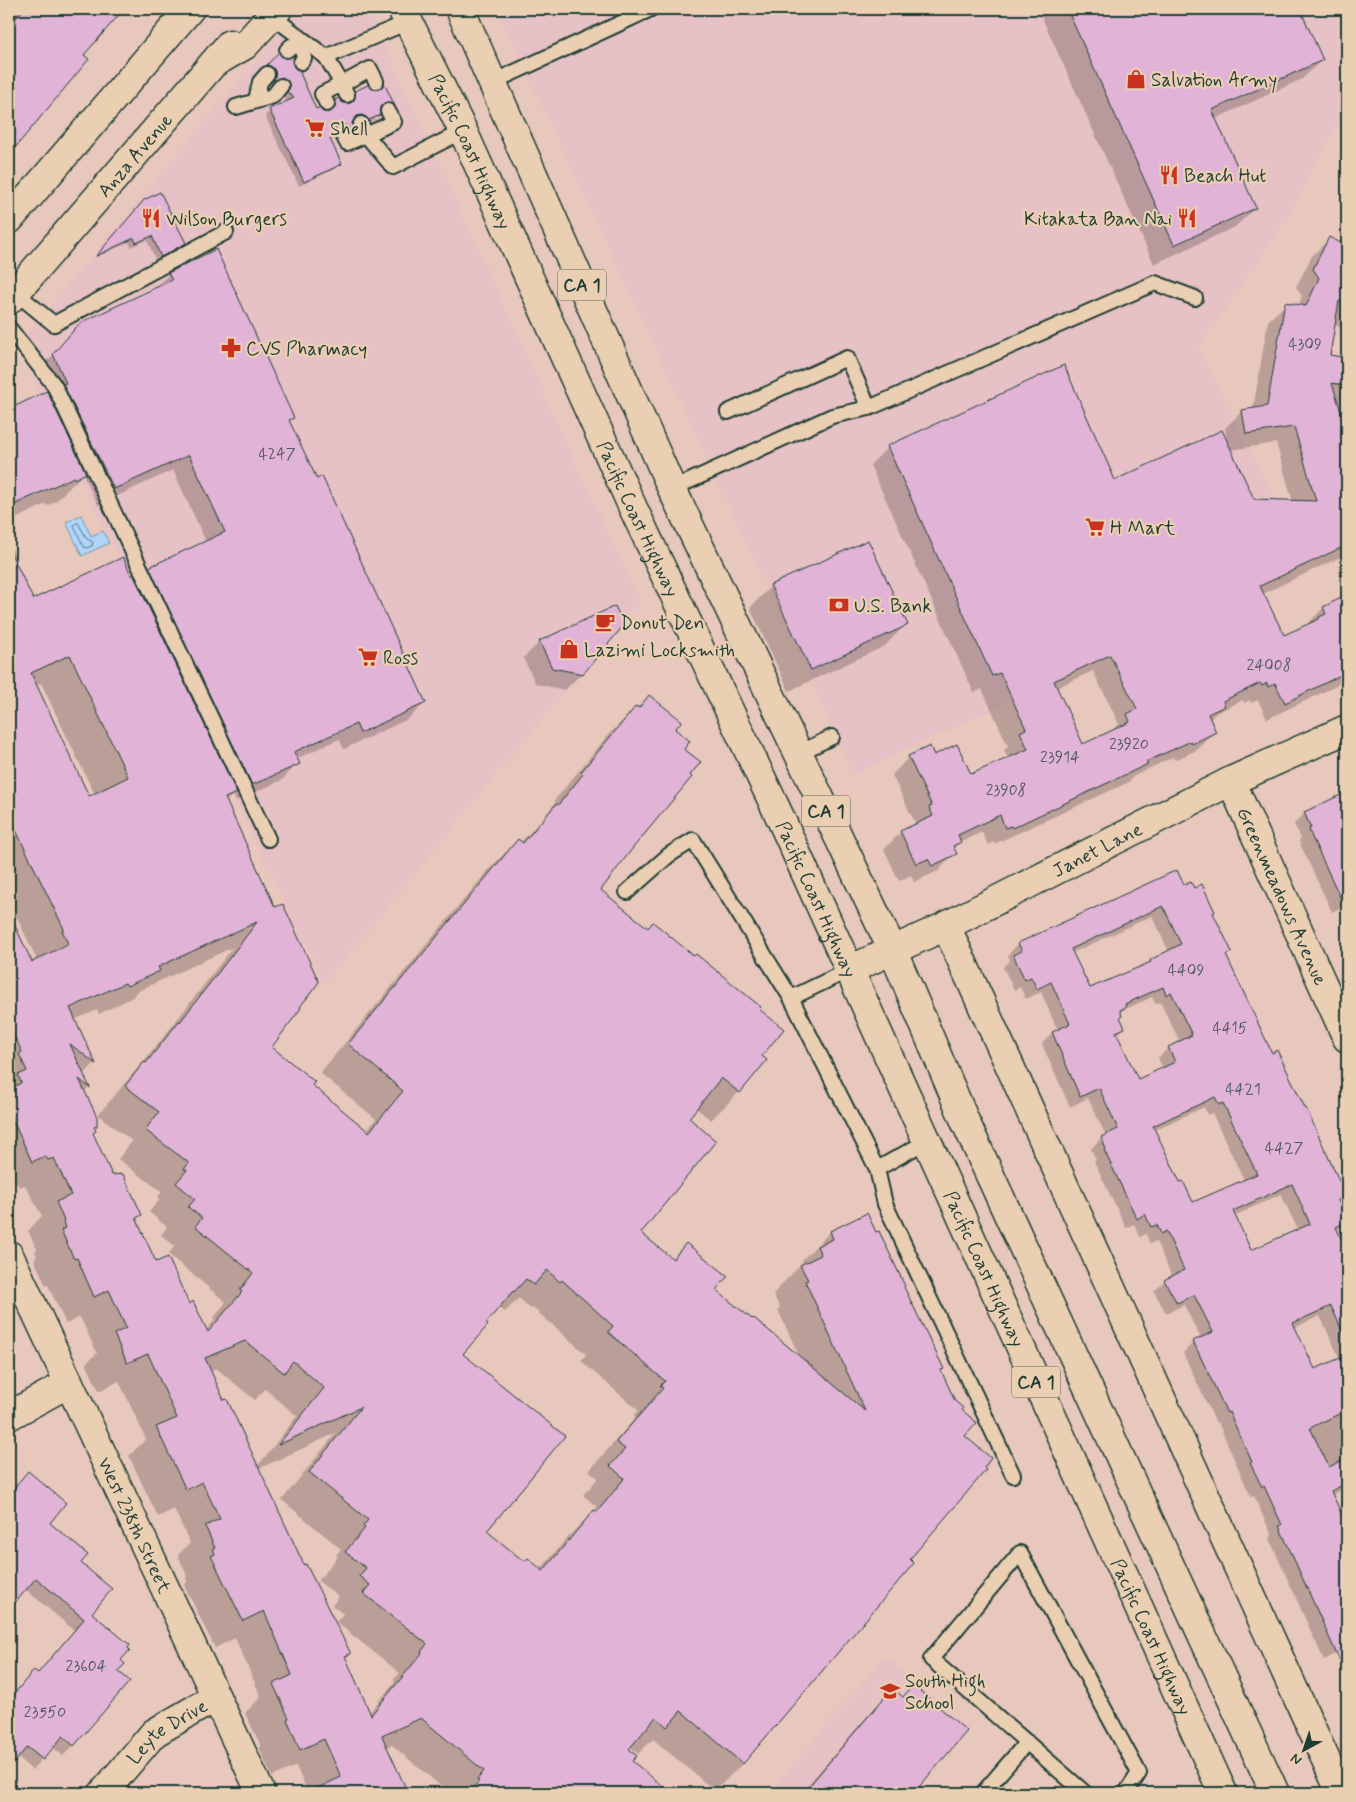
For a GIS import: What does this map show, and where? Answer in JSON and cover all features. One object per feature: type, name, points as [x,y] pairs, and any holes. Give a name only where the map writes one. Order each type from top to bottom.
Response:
[{"type":"main road","points":[[9,220],[190,9]]},
{"type":"main road","name":"CA 1","points":[[460,9],[672,489],[893,951],[965,1121],[1275,1793]]},
{"type":"main road","name":"Anza Avenue","points":[[12,296],[214,63],[245,45],[270,11]]},
{"type":"main road","name":"Pacific Coast Highway","points":[[405,15],[463,131],[633,508],[780,817],[1224,1793]]},
{"type":"main road","points":[[633,508],[672,489]]},
{"type":"main road","name":"Janet Lane","points":[[849,970],[946,926],[1231,781],[1347,729]]},
{"type":"main road","name":"Greenmeadows Avenue","points":[[1231,781],[1347,1038]]},
{"type":"main road","points":[[946,926],[1341,1793]]},
{"type":"main road","name":"West 238th Street","points":[[9,1255],[261,1793]]},
{"type":"main road","points":[[9,1416],[68,1383]]},
{"type":"main road","name":"Leyte Drive","points":[[103,1793],[154,1733],[216,1697]]},
{"type":"lane","points":[[492,82],[651,9]]},
{"type":"lane","points":[[270,11],[304,45],[326,57],[344,89]]},
{"type":"lane","points":[[326,57],[405,15]]},
{"type":"lane","points":[[287,50],[291,46],[304,45]]},
{"type":"lane","points":[[301,62],[304,58],[304,45]]},
{"type":"lane","points":[[327,104],[322,94],[344,89],[370,69],[376,81]]},
{"type":"lane","points":[[256,100],[260,82],[267,74]]},
{"type":"lane","points":[[236,107],[273,96],[281,86]]},
{"type":"lane","points":[[342,133],[347,143],[363,130],[394,122],[388,111]]},
{"type":"lane","points":[[363,130],[393,167],[463,131]]},
{"type":"lane","points":[[12,296],[54,324],[226,232]]},
{"type":"lane","points":[[672,489],[832,416],[869,408],[1155,283],[1196,298]]},
{"type":"lane","points":[[9,328],[54,385],[268,839]]},
{"type":"lane","points":[[728,412],[847,358],[869,408]]},
{"type":"lane","points":[[798,753],[832,737]]},
{"type":"lane","points":[[627,892],[669,855],[693,840],[791,998],[878,1169],[885,1204],[1013,1475]]},
{"type":"lane","points":[[791,998],[849,970]]},
{"type":"lane","points":[[878,1169],[927,1141]]},
{"type":"lane","points":[[1085,1793],[931,1659],[1020,1553],[1139,1773],[1126,1793]]},
{"type":"lane","points":[[983,1793],[1027,1742]]},
{"type":"shaded area","points":[[300,9],[368,9],[639,601],[324,984],[17,346]]},
{"type":"shaded area","points":[[497,9],[1347,9],[1347,104],[1287,219],[1198,348],[1306,563],[854,774]]},
{"type":"shaded area","name":"South High School","points":[[885,1656],[966,1727],[909,1793],[769,1793]]},
{"type":"water","points":[[81,515],[91,536],[103,531],[109,543],[82,556],[66,522]]},
{"type":"building","points":[[24,9],[124,9],[84,55],[89,59],[9,155],[9,26]]},
{"type":"building","points":[[1067,9],[1300,9],[1323,60],[1212,110],[1256,208],[1174,245]]},
{"type":"building","name":"Shell","points":[[279,52],[284,58],[294,56],[293,65],[296,69],[302,70],[300,73],[316,109],[319,108],[323,112],[330,112],[335,108],[335,100],[339,98],[342,102],[350,103],[354,100],[355,91],[368,85],[372,89],[379,89],[384,83],[395,106],[389,102],[384,103],[380,107],[380,115],[369,120],[362,115],[357,116],[352,123],[353,128],[350,129],[343,124],[338,125],[333,132],[334,137],[330,139],[342,164],[304,182],[269,109],[294,98],[287,92],[290,87],[287,80],[282,77],[274,81],[275,71],[267,65]]},
{"type":"building","name":"Wilson Burgers","points":[[160,192],[186,243],[161,257],[152,236],[136,243],[134,238],[96,256],[144,200]]},
{"type":"building","points":[[1329,237],[1347,246],[1347,305],[1339,301],[1330,355],[1347,358],[1347,386],[1332,383],[1347,431],[1347,545],[1260,586],[1284,635],[1319,619],[1319,617],[1326,614],[1323,607],[1347,595],[1347,672],[1285,703],[1275,683],[1268,687],[1267,683],[1262,686],[1260,683],[1223,701],[1225,706],[1208,714],[1216,732],[1192,744],[1191,741],[1146,762],[1148,764],[1012,828],[1011,826],[1005,828],[1000,815],[958,835],[961,842],[953,846],[957,854],[932,866],[928,859],[916,864],[900,831],[933,816],[929,807],[932,806],[908,756],[930,746],[934,755],[957,744],[971,774],[1028,749],[1020,732],[1026,729],[1000,673],[992,676],[887,446],[1064,365],[1115,480],[1222,430],[1254,499],[1316,501],[1294,427],[1246,434],[1242,410],[1267,406],[1285,302],[1306,306],[1319,278],[1313,269]],"holes":[[[1110,655],[1137,709],[1127,714],[1130,722],[1083,744],[1054,681]]]},
{"type":"building","points":[[216,249],[294,418],[289,420],[317,479],[322,476],[426,703],[360,733],[356,724],[294,752],[300,764],[252,785],[149,567],[225,532],[189,455],[114,489],[63,384],[66,383],[53,354],[80,323],[172,280],[168,273]]},
{"type":"building","points":[[47,391],[86,473],[9,507],[9,409]]},
{"type":"building","name":"U.S. Bank","points":[[868,540],[908,625],[811,670],[770,585]]},
{"type":"building","points":[[9,549],[33,599],[123,557],[131,575],[133,574],[237,793],[225,798],[275,907],[283,904],[319,982],[272,1047],[315,1082],[312,1085],[369,1132],[403,1091],[348,1044],[518,839],[523,843],[556,804],[558,805],[583,774],[581,772],[636,706],[639,708],[649,695],[682,721],[675,729],[690,741],[684,749],[701,762],[690,775],[692,777],[632,849],[601,890],[648,928],[653,922],[694,956],[696,954],[761,1007],[759,1009],[784,1029],[762,1056],[767,1060],[740,1093],[721,1078],[689,1118],[716,1141],[641,1233],[673,1259],[686,1243],[728,1276],[716,1290],[752,1319],[754,1318],[865,1411],[805,1281],[808,1280],[800,1265],[821,1255],[817,1246],[833,1239],[830,1231],[867,1213],[876,1232],[879,1231],[944,1369],[941,1370],[955,1401],[977,1423],[965,1436],[991,1458],[984,1468],[986,1470],[910,1559],[914,1563],[743,1764],[681,1711],[667,1727],[656,1717],[629,1749],[637,1756],[632,1761],[671,1793],[469,1793],[479,1781],[477,1780],[484,1771],[421,1718],[382,1736],[408,1793],[307,1793],[341,1777],[324,1739],[300,1750],[287,1719],[289,1718],[273,1684],[292,1675],[264,1611],[243,1621],[211,1556],[215,1554],[213,1548],[215,1548],[205,1526],[220,1519],[202,1482],[186,1490],[156,1427],[177,1418],[148,1354],[127,1363],[114,1334],[126,1328],[109,1290],[94,1297],[77,1258],[74,1259],[61,1230],[65,1228],[64,1221],[56,1202],[71,1195],[54,1158],[48,1160],[45,1156],[32,1162],[9,1112],[9,1089],[21,1083],[18,1075],[27,1071],[19,1054],[22,1052],[9,1025],[9,913],[32,962],[68,944],[62,930],[64,929],[9,816]],"holes":[[[70,655],[128,777],[89,796],[31,673]],[[257,922],[180,1022],[125,1086],[159,1112],[145,1130],[189,1163],[184,1169],[187,1170],[176,1183],[195,1199],[188,1207],[202,1218],[195,1226],[253,1273],[240,1290],[242,1292],[208,1332],[193,1301],[189,1304],[168,1257],[156,1262],[136,1218],[142,1215],[123,1174],[112,1175],[93,1133],[96,1131],[94,1127],[97,1126],[97,1117],[79,1079],[90,1088],[70,1044],[96,1064],[70,1008],[125,983],[127,986],[160,971],[158,967]],[[547,1270],[560,1282],[562,1280],[613,1326],[608,1332],[665,1381],[660,1386],[663,1388],[616,1442],[625,1449],[610,1466],[624,1478],[623,1480],[597,1512],[594,1510],[543,1571],[528,1558],[525,1561],[521,1559],[487,1531],[565,1436],[463,1354],[488,1325],[486,1323],[513,1291],[526,1279],[534,1285]],[[245,1341],[284,1373],[293,1361],[324,1388],[278,1445],[361,1407],[309,1472],[368,1520],[363,1526],[365,1528],[345,1552],[366,1568],[359,1576],[370,1585],[363,1593],[427,1644],[422,1653],[371,1715],[345,1656],[351,1654],[306,1564],[304,1565],[227,1399],[224,1400],[205,1358]]]},
{"type":"building","points":[[615,606],[624,625],[583,674],[552,668],[539,641]]},
{"type":"building","points":[[1347,792],[1347,912],[1310,833],[1309,828],[1311,828],[1304,812]]},
{"type":"building","points":[[1177,870],[1184,885],[1191,882],[1194,888],[1202,884],[1215,912],[1213,913],[1232,952],[1226,955],[1272,1053],[1277,1050],[1306,1108],[1346,1196],[1338,1200],[1347,1222],[1336,1227],[1347,1252],[1347,1341],[1331,1306],[1293,1323],[1315,1369],[1347,1355],[1347,1410],[1310,1428],[1329,1467],[1347,1458],[1347,1483],[1331,1491],[1347,1526],[1347,1677],[1279,1526],[1282,1525],[1264,1486],[1262,1487],[1250,1463],[1252,1462],[1229,1412],[1227,1413],[1193,1341],[1213,1332],[1194,1295],[1177,1303],[1164,1280],[1184,1270],[1166,1231],[1161,1234],[1157,1225],[1151,1227],[1145,1214],[1137,1219],[1104,1150],[1106,1149],[1101,1137],[1118,1129],[1099,1088],[1080,1097],[1052,1032],[1070,1024],[1051,982],[1037,989],[1031,977],[1025,980],[1013,955],[1022,951],[1018,943]],"holes":[[[1163,906],[1181,944],[1150,960],[1151,962],[1090,988],[1071,949]],[[1163,987],[1166,995],[1171,992],[1192,1035],[1168,1047],[1175,1062],[1138,1079],[1116,1032],[1125,1028],[1120,1017],[1122,1016],[1120,1010],[1126,1007],[1125,1004]],[[1215,1097],[1219,1105],[1223,1103],[1257,1174],[1193,1202],[1183,1181],[1180,1182],[1153,1126]],[[1292,1184],[1310,1224],[1251,1250],[1233,1211]]]},
{"type":"building","points":[[28,1471],[66,1503],[50,1523],[88,1555],[81,1563],[112,1589],[92,1613],[130,1645],[128,1648],[130,1650],[121,1660],[125,1664],[118,1671],[130,1681],[74,1746],[63,1736],[43,1760],[27,1747],[9,1769],[9,1700],[34,1670],[38,1673],[84,1619],[36,1578],[9,1610],[9,1494]]},
{"type":"building","name":"South High School","points":[[913,1685],[967,1731],[914,1793],[803,1793],[889,1692],[897,1692],[903,1697]]},
{"type":"place","name":"Salvation Army","points":[[1136,79]]},
{"type":"place","name":"Shell","points":[[315,128]]},
{"type":"place","name":"Beach Hut","points":[[1169,175]]},
{"type":"place","name":"Wilson Burgers","points":[[151,218]]},
{"type":"place","name":"Kitakata Ban Nai","points":[[1187,218]]},
{"type":"place","name":"CVS Pharmacy","points":[[231,348]]},
{"type":"place","name":"H Mart","points":[[1095,527]]},
{"type":"place","name":"U.S. Bank","points":[[839,605]]},
{"type":"place","name":"Donut Den","points":[[605,622]]},
{"type":"place","name":"Lazimi Locksmith","points":[[569,649]]},
{"type":"place","name":"Ross","points":[[368,657]]},
{"type":"place","name":"South High School","points":[[890,1691]]}]
